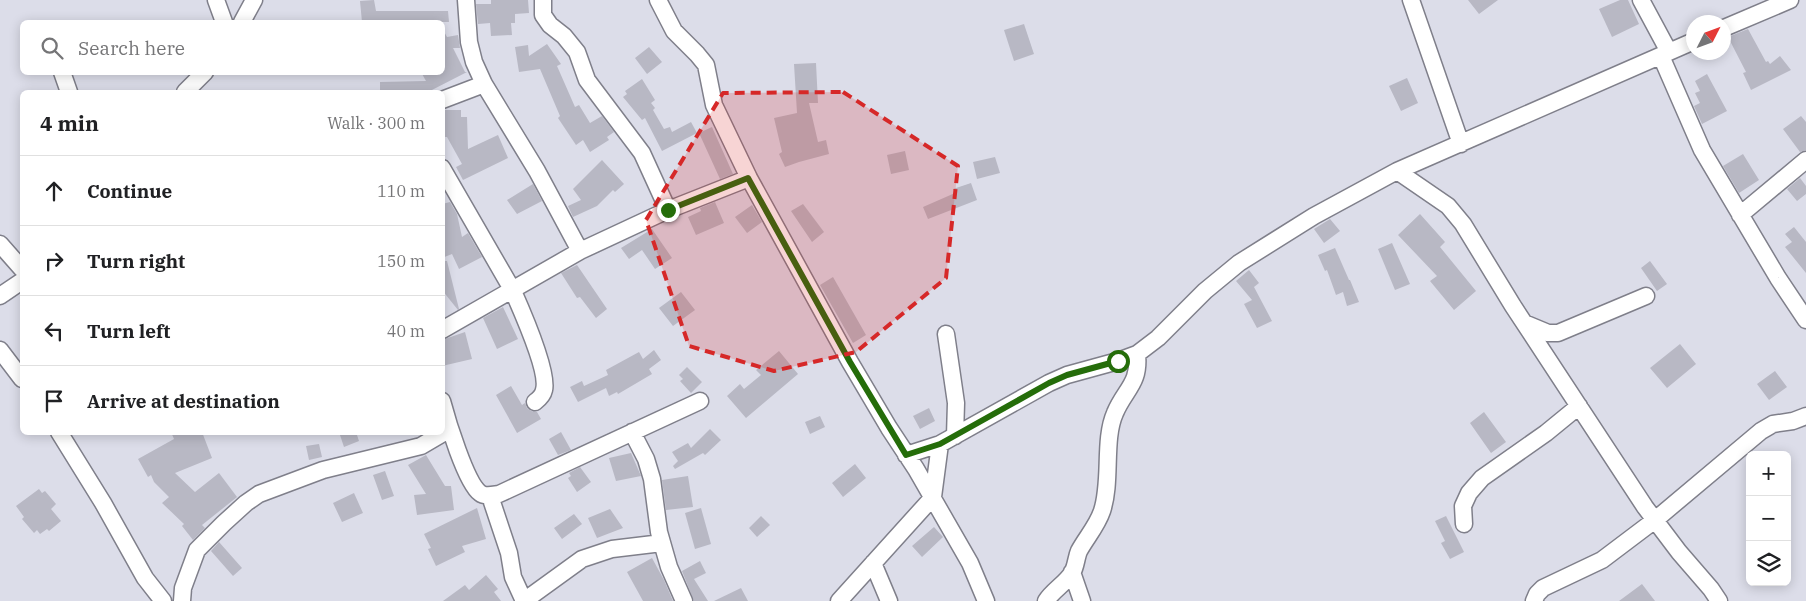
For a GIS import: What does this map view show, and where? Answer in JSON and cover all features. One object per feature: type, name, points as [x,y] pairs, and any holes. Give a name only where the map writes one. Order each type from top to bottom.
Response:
[{"type":"street","points":[[216,0],[223,20]]},
{"type":"street","points":[[243,20],[254,0]]},
{"type":"street","points":[[466,0],[469,42],[474,62],[484,84],[537,171],[580,251]]},
{"type":"street","points":[[544,0],[543,15],[550,25],[564,36],[577,52],[587,80],[642,153],[668,210]]},
{"type":"street","points":[[658,0],[674,31],[706,65],[714,105],[748,178],[850,362],[932,497],[970,564],[986,601]]},
{"type":"street","points":[[1411,0],[1461,144]]},
{"type":"street","points":[[1641,0],[1665,54],[1702,150],[1778,278],[1805,315]]},
{"type":"street","points":[[1731,25],[1790,0]]},
{"type":"street","points":[[906,455],[940,444],[1049,383],[1067,375],[1137,354],[1158,338],[1205,291],[1239,263],[1314,216],[1397,171],[1686,45]]},
{"type":"street","points":[[63,75],[68,90]]},
{"type":"street","points":[[187,90],[201,75]]},
{"type":"street","points":[[445,99],[484,84]]},
{"type":"street","points":[[1740,215],[1806,160]]},
{"type":"street","points":[[1397,171],[1448,206],[1463,224],[1524,323],[1655,520],[1719,601]]},
{"type":"street","points":[[445,178],[513,291],[535,345],[545,389],[540,398],[535,402]]},
{"type":"street","points":[[445,328],[580,251],[668,210],[748,178]]},
{"type":"street","points":[[0,244],[20,267]]},
{"type":"street","points":[[0,296],[20,282]]},
{"type":"street","points":[[1524,323],[1548,333],[1558,334],[1646,296]]},
{"type":"street","points":[[946,334],[956,403],[955,436]]},
{"type":"street","points":[[0,350],[20,376]]},
{"type":"street","points":[[1046,601],[1072,572],[1080,550],[1102,512],[1109,466],[1110,430],[1115,413],[1136,375],[1138,366],[1137,354]]},
{"type":"street","points":[[445,412],[473,486],[481,494],[490,496],[700,401]]},
{"type":"street","points":[[1464,524],[1466,500],[1469,493],[1482,478],[1579,406]]},
{"type":"street","points":[[1534,601],[1537,594],[1543,588],[1602,560],[1655,520],[1761,431],[1772,424],[1793,421],[1806,416]]},
{"type":"street","points":[[445,432],[450,429]]},
{"type":"street","points":[[632,432],[646,459],[652,479],[659,532],[669,567],[684,601]]},
{"type":"street","points":[[61,435],[103,503],[145,578],[163,601]]},
{"type":"street","points":[[182,601],[183,588],[197,550],[229,518],[258,494],[323,470],[421,446],[440,435]]},
{"type":"street","points":[[839,601],[932,497],[940,444]]},
{"type":"street","points":[[490,496],[509,553],[513,577],[524,601],[582,559],[612,549],[662,543]]},
{"type":"street","points":[[873,563],[889,601]]},
{"type":"street","points":[[1072,572],[1082,601]]},
{"type":"highlighted area","points":[[843,92],[958,166],[946,278],[856,352],[774,371],[689,346],[646,220],[723,93]]},
{"type":"building","points":[[374,0],[376,11],[448,11],[449,22],[445,22],[445,20],[362,20],[360,1]]},
{"type":"building","points":[[491,0],[528,0],[529,13],[515,14],[515,23],[511,23],[512,35],[491,36],[490,23],[478,24],[476,4],[491,4]]},
{"type":"building","points":[[1468,0],[1498,0],[1479,14]]},
{"type":"building","points":[[1620,0],[1628,0],[1639,24],[1612,37],[1599,9]]},
{"type":"building","points":[[1024,24],[1034,54],[1014,61],[1004,30]]},
{"type":"building","points":[[1748,29],[1766,62],[1768,61],[1770,64],[1780,56],[1791,70],[1751,90],[1743,73],[1746,72],[1731,43],[1731,36]]},
{"type":"building","points":[[445,33],[447,37],[458,35],[460,48],[453,48],[465,72],[467,72],[432,90],[380,90],[380,82],[426,81],[423,75],[445,75]]},
{"type":"building","points":[[547,44],[561,64],[557,66],[575,107],[579,105],[590,123],[602,116],[614,132],[607,137],[609,140],[590,152],[583,140],[576,145],[558,118],[560,116],[540,69],[519,72],[515,47],[528,45],[529,56]]},
{"type":"building","points":[[649,47],[662,62],[647,74],[635,58]]},
{"type":"building","points":[[816,63],[818,103],[809,103],[818,142],[826,140],[829,154],[785,167],[779,154],[782,152],[774,118],[797,113],[794,64]]},
{"type":"building","points":[[1707,74],[1727,111],[1702,124],[1694,106],[1700,103],[1695,93],[1700,91],[1695,81]]},
{"type":"building","points":[[1407,78],[1418,103],[1401,111],[1389,86]]},
{"type":"building","points":[[642,79],[655,100],[651,103],[655,108],[653,110],[664,129],[670,127],[672,132],[691,122],[697,133],[662,151],[645,118],[642,120],[623,97],[627,94],[625,91]]},
{"type":"building","points":[[445,110],[461,110],[461,117],[467,117],[468,149],[498,135],[508,158],[463,180],[456,167],[462,164],[447,137],[445,137]]},
{"type":"building","points":[[1801,116],[1806,122],[1806,150],[1800,152],[1783,129]]},
{"type":"building","points":[[712,127],[733,174],[720,179],[699,133]]},
{"type":"building","points":[[905,151],[909,170],[891,174],[887,155]]},
{"type":"building","points":[[1743,154],[1759,180],[1739,193],[1723,166]]},
{"type":"building","points":[[995,157],[1000,173],[977,179],[973,162]]},
{"type":"building","points":[[602,160],[624,184],[615,192],[613,190],[597,206],[573,217],[568,206],[581,200],[573,189]]},
{"type":"building","points":[[1800,178],[1806,186],[1806,194],[1797,201],[1787,189]]},
{"type":"building","points":[[971,183],[977,200],[928,219],[923,207],[955,193],[953,189]]},
{"type":"building","points":[[533,184],[542,201],[517,214],[507,200]]},
{"type":"building","points":[[450,202],[457,214],[462,237],[468,233],[482,257],[459,269],[452,254],[445,257],[445,203]]},
{"type":"building","points":[[715,202],[724,223],[696,235],[688,217],[701,211],[700,208]]},
{"type":"building","points":[[803,204],[824,232],[812,242],[791,211]]},
{"type":"building","points":[[752,205],[762,222],[747,233],[735,217]]},
{"type":"building","points":[[1420,214],[1445,242],[1440,247],[1476,291],[1454,310],[1430,281],[1437,276],[1398,235]]},
{"type":"building","points":[[1330,219],[1340,231],[1324,243],[1314,229]]},
{"type":"building","points":[[1794,227],[1806,242],[1806,273],[1785,247],[1792,242],[1785,234]]},
{"type":"building","points":[[652,229],[672,258],[655,269],[642,250],[629,259],[621,248]]},
{"type":"building","points":[[1392,243],[1410,284],[1395,290],[1378,249]]},
{"type":"building","points":[[1335,248],[1359,302],[1347,306],[1343,292],[1336,295],[1327,270],[1325,271],[1318,255]]},
{"type":"building","points":[[445,261],[447,261],[458,310],[445,294]]},
{"type":"building","points":[[1650,261],[1667,284],[1657,291],[1641,268]]},
{"type":"building","points":[[577,265],[607,309],[596,318],[580,297],[577,298],[561,273]]},
{"type":"building","points":[[1249,270],[1259,283],[1254,287],[1272,321],[1257,328],[1244,304],[1252,300],[1236,281]]},
{"type":"building","points":[[833,277],[866,335],[853,343],[820,285]]},
{"type":"building","points":[[681,292],[695,310],[673,326],[659,308]]},
{"type":"building","points":[[503,307],[518,339],[497,349],[483,318]]},
{"type":"building","points":[[465,332],[472,359],[445,365],[445,339]]},
{"type":"building","points":[[1680,344],[1696,364],[1667,388],[1650,368]]},
{"type":"building","points":[[654,350],[661,360],[649,369],[652,374],[618,394],[617,392],[609,396],[606,388],[578,402],[570,387],[582,381],[584,386],[608,375],[606,370],[639,352],[643,359]]},
{"type":"building","points":[[779,351],[798,374],[746,418],[727,396],[740,384],[744,389],[761,375],[756,370]]},
{"type":"building","points":[[687,367],[702,382],[691,393],[680,381],[683,379],[679,375]]},
{"type":"building","points":[[1775,371],[1787,387],[1769,400],[1757,384]]},
{"type":"building","points":[[511,386],[522,405],[525,403],[531,411],[537,412],[541,419],[517,433],[496,395]]},
{"type":"building","points":[[929,408],[935,421],[920,429],[913,416]]},
{"type":"building","points":[[1484,412],[1506,442],[1491,453],[1470,423]]},
{"type":"building","points":[[820,416],[825,427],[810,434],[805,422]]},
{"type":"building","points":[[710,429],[721,440],[705,455],[703,453],[675,469],[673,466],[678,461],[672,452],[688,443],[691,448]]},
{"type":"building","points":[[561,432],[571,450],[558,455],[549,439]]},
{"type":"building","points":[[172,435],[203,435],[212,458],[175,473],[195,492],[219,473],[237,497],[202,525],[205,528],[193,540],[182,526],[184,524],[162,503],[169,497],[154,482],[151,475],[148,477],[138,459],[174,439]]},
{"type":"building","points":[[340,435],[357,435],[359,441],[344,447]]},
{"type":"building","points":[[319,444],[322,457],[309,460],[306,446]]},
{"type":"building","points":[[631,453],[641,476],[616,481],[609,458]]},
{"type":"building","points":[[426,455],[445,486],[451,486],[454,510],[417,515],[414,495],[426,494],[408,465]]},
{"type":"building","points":[[855,464],[866,478],[843,497],[832,483]]},
{"type":"building","points":[[580,467],[591,482],[577,492],[568,478],[571,476],[569,473]]},
{"type":"building","points":[[385,471],[394,496],[382,500],[373,475]]},
{"type":"building","points":[[688,476],[693,507],[666,510],[662,480]]},
{"type":"building","points":[[39,489],[42,493],[45,491],[56,504],[51,509],[61,521],[49,531],[47,529],[40,534],[37,530],[34,533],[22,519],[24,517],[16,506]]},
{"type":"building","points":[[354,493],[363,513],[342,522],[333,503]]},
{"type":"building","points":[[477,508],[486,539],[462,546],[465,552],[436,566],[428,549],[431,548],[424,534]]},
{"type":"building","points":[[701,508],[711,544],[695,549],[685,513]]},
{"type":"building","points":[[610,509],[623,528],[597,538],[588,518]]},
{"type":"building","points":[[574,514],[582,524],[562,539],[554,528]]},
{"type":"building","points":[[761,516],[770,525],[757,537],[749,528]]},
{"type":"building","points":[[1446,516],[1464,552],[1450,559],[1441,543],[1445,541],[1435,521]]},
{"type":"building","points":[[934,527],[943,537],[922,557],[912,546]]},
{"type":"building","points":[[219,542],[242,568],[233,576],[211,551]]},
{"type":"building","points":[[652,558],[673,601],[643,601],[627,572]]},
{"type":"building","points":[[700,561],[706,573],[694,579],[708,601],[694,601],[682,571]]},
{"type":"building","points":[[486,575],[498,589],[494,592],[501,601],[443,601],[465,585],[469,590]]},
{"type":"building","points":[[1642,584],[1655,601],[1619,601]]},
{"type":"building","points":[[741,588],[748,601],[714,601]]},
{"type":"route","points":[[668,210],[748,178],[850,362],[906,455],[940,444],[1049,383],[1067,375],[1118,361]]}]
